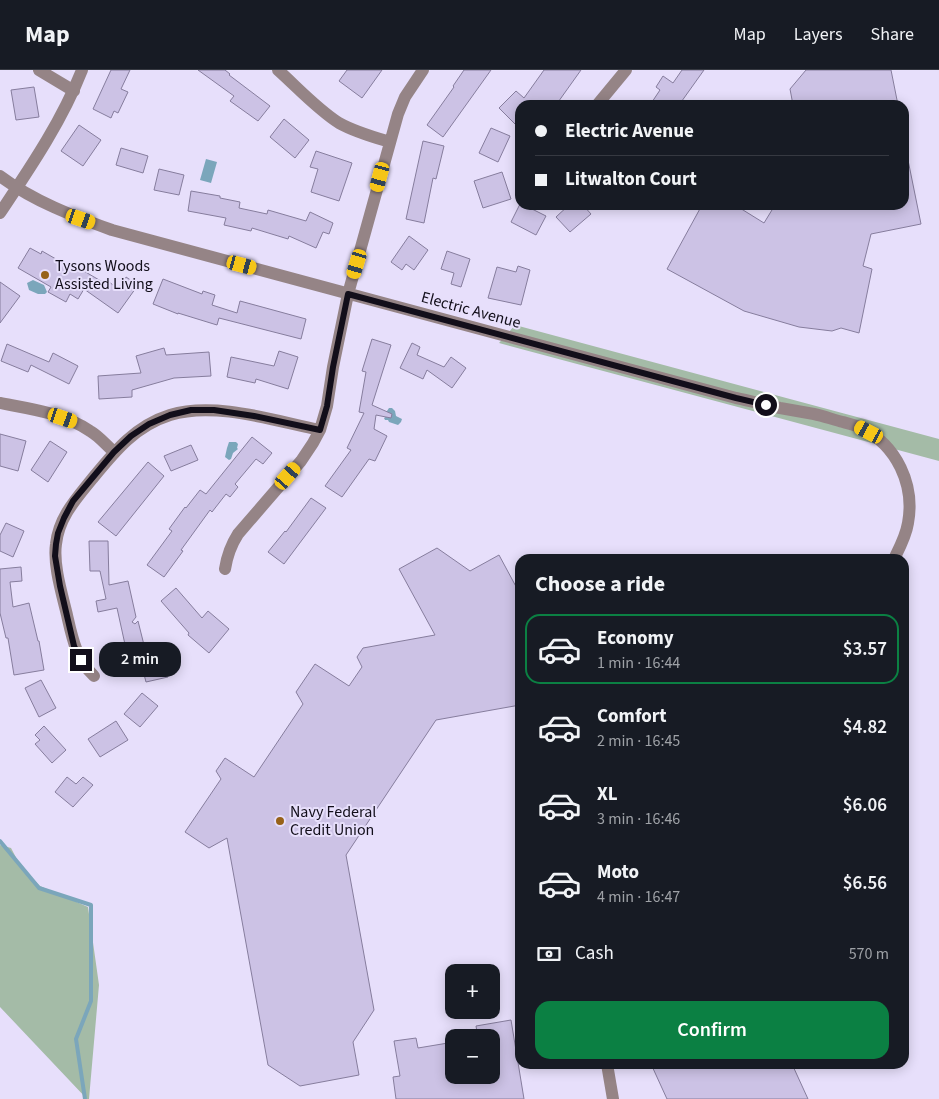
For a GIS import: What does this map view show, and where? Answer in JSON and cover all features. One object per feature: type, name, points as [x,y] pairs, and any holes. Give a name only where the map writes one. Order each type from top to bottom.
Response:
[{"type":"street","points":[[39,70],[74,90]]},
{"type":"street","points":[[0,213],[53,129],[74,90],[82,70]]},
{"type":"street","points":[[278,70],[328,115],[340,123],[356,131],[390,142]]},
{"type":"street","points":[[225,569],[231,546],[238,534],[301,461],[320,430],[327,406],[348,294],[398,114],[405,97],[423,70]]},
{"type":"street","points":[[602,100],[626,70]]},
{"type":"street","name":"Electric Avenue","points":[[0,176],[48,205],[72,216],[112,230],[736,398],[816,414],[860,427],[883,442],[900,464],[905,478],[910,506],[908,524],[896,554]]},
{"type":"street","points":[[0,403],[53,414],[72,421],[92,432],[114,452]]},
{"type":"street","points":[[94,676],[81,660],[74,646],[60,586],[55,556],[56,544],[58,533],[73,501],[114,452],[131,436],[149,424],[170,415],[191,410],[214,410],[254,416],[320,430]]},
{"type":"street","points":[[608,1069],[613,1099]]},
{"type":"green space","points":[[515,325],[939,439],[939,461],[499,343]]},
{"type":"green space","points":[[0,845],[11,848],[21,867],[40,886],[88,907],[99,985],[89,1099],[0,1007]]},
{"type":"water","points":[[206,159],[217,162],[211,183],[200,180]]},
{"type":"water","points":[[33,280],[44,285],[47,292],[45,294],[38,294],[29,290],[27,283]]},
{"type":"water","points":[[389,408],[392,408],[396,416],[402,419],[398,425],[385,420],[384,418],[387,416]]},
{"type":"water","points":[[229,442],[236,442],[238,449],[229,460],[225,457]]},
{"type":"building","points":[[111,70],[130,70],[121,89],[128,92],[118,113],[114,111],[111,118],[93,109]]},
{"type":"building","points":[[198,70],[225,70],[270,106],[258,121],[230,101],[234,96]]},
{"type":"building","points":[[347,70],[382,70],[362,98],[339,81]]},
{"type":"building","points":[[464,70],[491,70],[443,137],[427,125]]},
{"type":"building","points":[[544,70],[581,70],[560,100],[515,100],[515,124],[499,108],[516,91],[524,98]]},
{"type":"building","points":[[682,70],[704,70],[683,100],[653,100],[660,90],[656,87],[663,76],[673,83]]},
{"type":"building","points":[[806,70],[891,70],[897,100],[792,100],[790,89]]},
{"type":"building","points":[[34,87],[39,117],[16,120],[11,90]]},
{"type":"building","points":[[284,119],[309,140],[295,158],[270,137]]},
{"type":"building","points":[[79,125],[101,140],[83,166],[61,151]]},
{"type":"building","points":[[491,128],[510,136],[498,162],[479,153]]},
{"type":"building","points":[[423,141],[444,146],[436,179],[433,178],[424,223],[406,219]]},
{"type":"building","points":[[121,148],[148,156],[143,173],[116,165]]},
{"type":"building","points":[[316,151],[352,163],[339,201],[311,192],[318,169],[310,167]]},
{"type":"building","points":[[909,165],[921,224],[871,234],[863,266],[872,269],[859,333],[841,328],[832,331],[799,327],[744,311],[667,269],[699,210],[743,210],[764,223],[772,210],[909,210]]},
{"type":"building","points":[[159,169],[184,175],[179,195],[154,190]]},
{"type":"building","points":[[502,172],[511,199],[483,208],[474,181]]},
{"type":"building","points":[[191,191],[240,202],[239,208],[267,214],[268,210],[306,221],[310,212],[333,223],[329,234],[323,232],[316,248],[289,236],[288,239],[252,228],[251,231],[224,225],[226,218],[188,211]]},
{"type":"building","points":[[517,210],[534,210],[546,216],[536,235],[511,222]]},
{"type":"building","points":[[564,210],[587,210],[591,214],[570,232],[556,217]]},
{"type":"building","points":[[409,236],[428,250],[414,270],[406,264],[402,270],[391,262]]},
{"type":"building","points":[[30,248],[41,254],[42,251],[75,270],[77,267],[106,284],[108,281],[118,289],[126,277],[138,285],[118,313],[84,289],[78,299],[70,294],[66,302],[48,292],[51,287],[18,268]]},
{"type":"building","points":[[447,251],[470,259],[461,287],[451,284],[454,273],[441,269]]},
{"type":"building","points":[[518,266],[530,270],[521,305],[488,298],[497,267],[516,272]]},
{"type":"building","points":[[163,279],[202,294],[203,291],[215,295],[212,305],[237,313],[240,301],[306,319],[301,339],[219,318],[217,325],[178,314],[153,304]]},
{"type":"building","points":[[0,282],[20,296],[0,323]]},
{"type":"building","points":[[372,339],[391,345],[372,405],[392,414],[391,418],[376,415],[374,429],[387,436],[375,461],[369,459],[342,497],[325,486],[351,450],[347,448],[364,413],[359,412],[366,372],[362,371]]},
{"type":"building","points":[[412,343],[420,347],[417,355],[444,367],[451,357],[466,368],[452,388],[427,370],[423,379],[400,368]]},
{"type":"building","points":[[7,344],[49,362],[53,353],[78,366],[69,384],[31,365],[28,372],[1,361]]},
{"type":"building","points":[[164,348],[166,355],[209,352],[211,376],[174,378],[132,390],[132,397],[99,399],[98,376],[141,373],[136,356]]},
{"type":"building","points":[[279,351],[298,357],[288,389],[256,379],[255,383],[227,377],[231,357],[274,366]]},
{"type":"building","points":[[0,434],[26,441],[18,471],[0,466]]},
{"type":"building","points":[[252,437],[272,453],[263,464],[256,459],[235,484],[238,487],[230,497],[226,494],[212,512],[210,510],[164,577],[147,565],[172,531],[169,529],[185,507],[200,490],[206,494]]},
{"type":"building","points":[[50,441],[67,452],[48,482],[31,470]]},
{"type":"building","points":[[191,445],[198,460],[171,471],[164,456]]},
{"type":"building","points":[[148,462],[164,476],[116,536],[98,522]]},
{"type":"building","points":[[311,498],[326,508],[284,564],[268,552],[286,532]]},
{"type":"building","points":[[6,523],[24,531],[13,557],[0,551],[0,535]]},
{"type":"building","points":[[89,541],[108,541],[109,585],[128,581],[136,617],[132,622],[135,624],[138,621],[144,645],[126,649],[117,608],[98,612],[96,601],[106,599],[100,571],[90,571]]},
{"type":"building","name":"Navy Federal Credit Union","points":[[437,548],[470,571],[499,555],[515,585],[515,706],[436,720],[346,855],[374,1010],[353,1042],[359,1075],[300,1086],[268,1065],[227,838],[209,848],[185,832],[221,779],[216,771],[225,758],[254,777],[303,704],[296,692],[315,664],[349,686],[362,667],[357,657],[363,648],[435,635],[399,569]]},
{"type":"building","points":[[21,567],[22,581],[10,582],[13,607],[29,603],[44,670],[14,675],[8,638],[6,638],[0,613],[0,569]]},
{"type":"building","points":[[176,588],[202,618],[208,611],[229,629],[209,653],[188,635],[189,633],[161,601]]},
{"type":"building","points":[[161,649],[168,677],[146,682],[139,655]]},
{"type":"building","points":[[41,680],[56,708],[39,717],[25,688]]},
{"type":"building","points":[[142,693],[158,706],[140,727],[124,714]]},
{"type":"building","points":[[116,721],[128,740],[100,757],[88,739]]},
{"type":"building","points":[[44,726],[66,750],[52,763],[35,744],[40,740],[35,735]]},
{"type":"building","points":[[67,777],[76,784],[83,777],[93,785],[73,807],[55,792]]},
{"type":"building","points":[[511,1020],[515,1044],[515,1069],[519,1069],[524,1099],[396,1099],[393,1077],[400,1076],[394,1041],[416,1038],[418,1048],[445,1044],[445,1084],[500,1084],[500,1029],[476,1029],[476,1026]]},
{"type":"building","points":[[653,1069],[794,1069],[808,1099],[667,1099]]},
{"type":"waterway","points":[[0,841],[39,888],[91,905],[91,1001],[76,1039],[85,1099]]},
{"type":"place","name":"Tysons Woods Assisted Living","points":[[45,275]]},
{"type":"place","name":"Navy Federal Credit Union","points":[[280,821]]},
{"type":"route","points":[[81,660],[74,646],[55,556],[58,533],[73,501],[103,464],[131,436],[149,424],[170,415],[191,410],[214,410],[254,416],[320,430],[327,406],[348,294],[766,405]]}]
